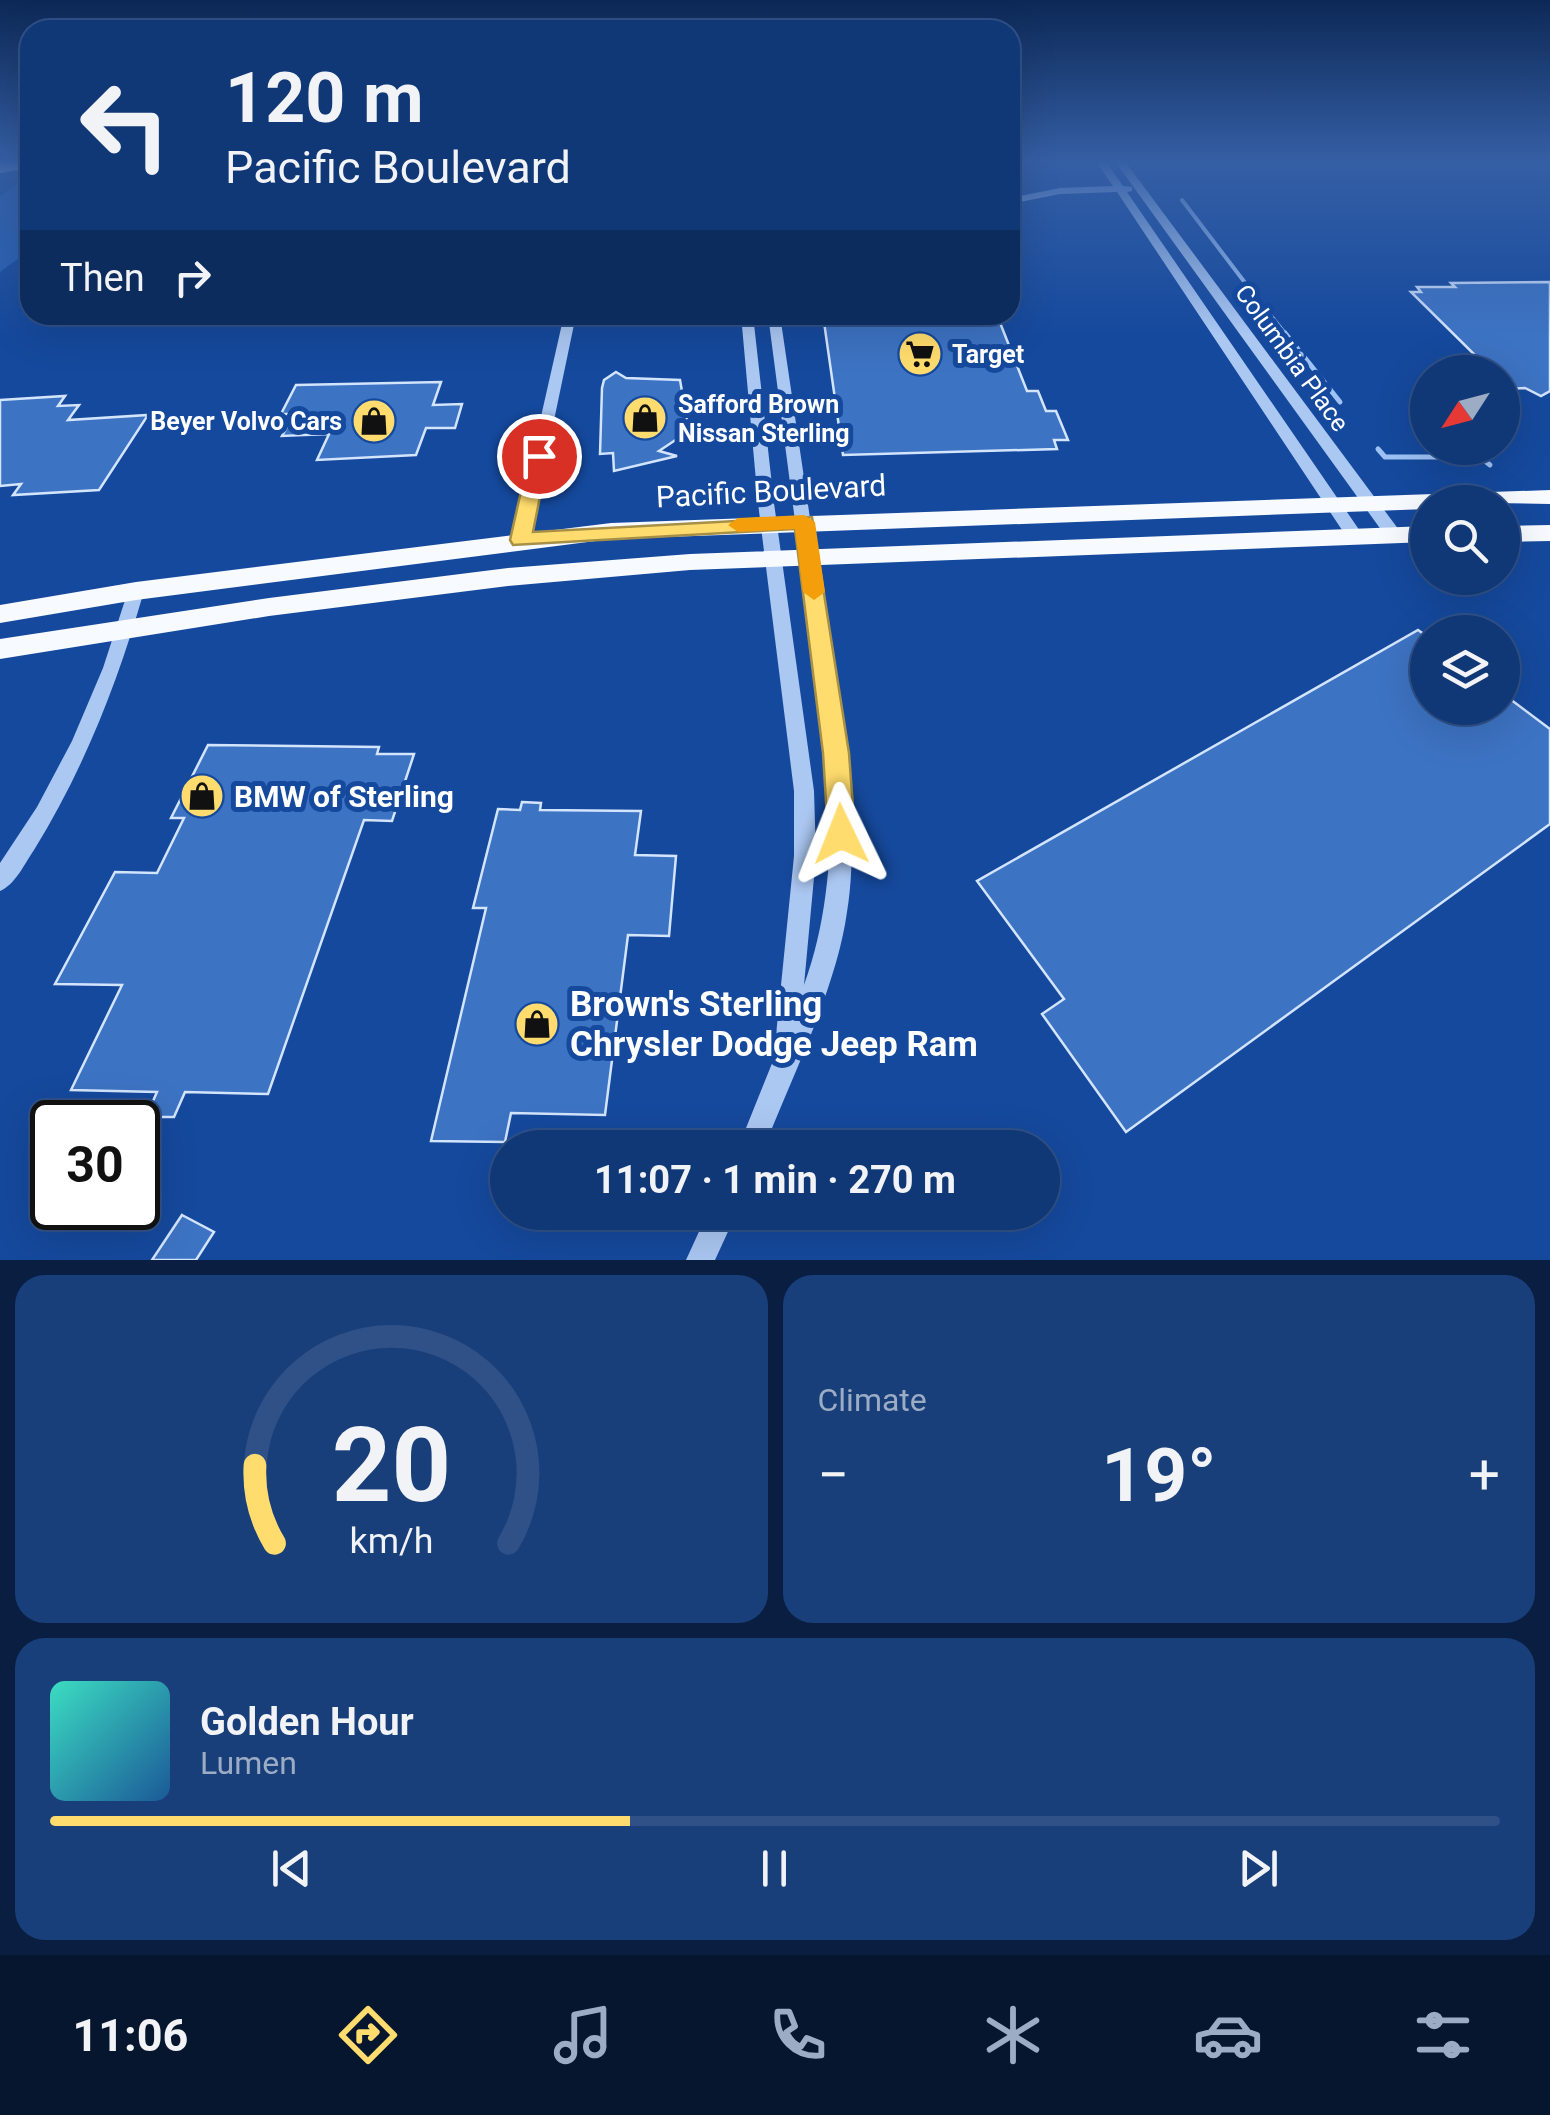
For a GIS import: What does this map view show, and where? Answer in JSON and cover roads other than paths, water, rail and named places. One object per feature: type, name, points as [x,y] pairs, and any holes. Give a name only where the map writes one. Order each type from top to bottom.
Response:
[{"type":"main road","name":"Pacific Boulevard","points":[[0,614],[136,591],[520,540],[804,522],[1550,496]]},
{"type":"main road","points":[[1520,534],[1550,533]]},
{"type":"main road","points":[[0,650],[126,628],[508,578],[809,554],[1410,534]]},
{"type":"street","name":"Columbia Place","points":[[1140,219],[1354,535]]},
{"type":"street","name":"Columbia Place","points":[[1160,219],[1393,534]]},
{"type":"street","points":[[520,540],[568,325]]},
{"type":"street","points":[[748,325],[804,790],[798,955],[785,1061]]},
{"type":"street","points":[[758,1130],[818,981],[836,915],[841,864],[842,803],[775,325]]},
{"type":"street","points":[[0,881],[74,763],[126,628],[136,591]]},
{"type":"street","points":[[700,1260],[714,1230]]},
{"type":"waterway","points":[[1196,219],[1246,284]]},
{"type":"waterway","points":[[1271,316],[1287,336]]},
{"type":"waterway","points":[[1285,333],[1340,402]]},
{"type":"waterway","points":[[1378,449],[1385,457],[1410,457]]},
{"type":"place","name":"Target","points":[[920,354]]},
{"type":"place","name":"Safford Brown Nissan Sterling","points":[[645,418]]},
{"type":"place","name":"Beyer Volvo Cars","points":[[374,421]]},
{"type":"place","name":"BMW of Sterling","points":[[202,796]]},
{"type":"place","name":"Brown's Sterling Chrysler Dodge Jeep Ram","points":[[537,1024]]}]
